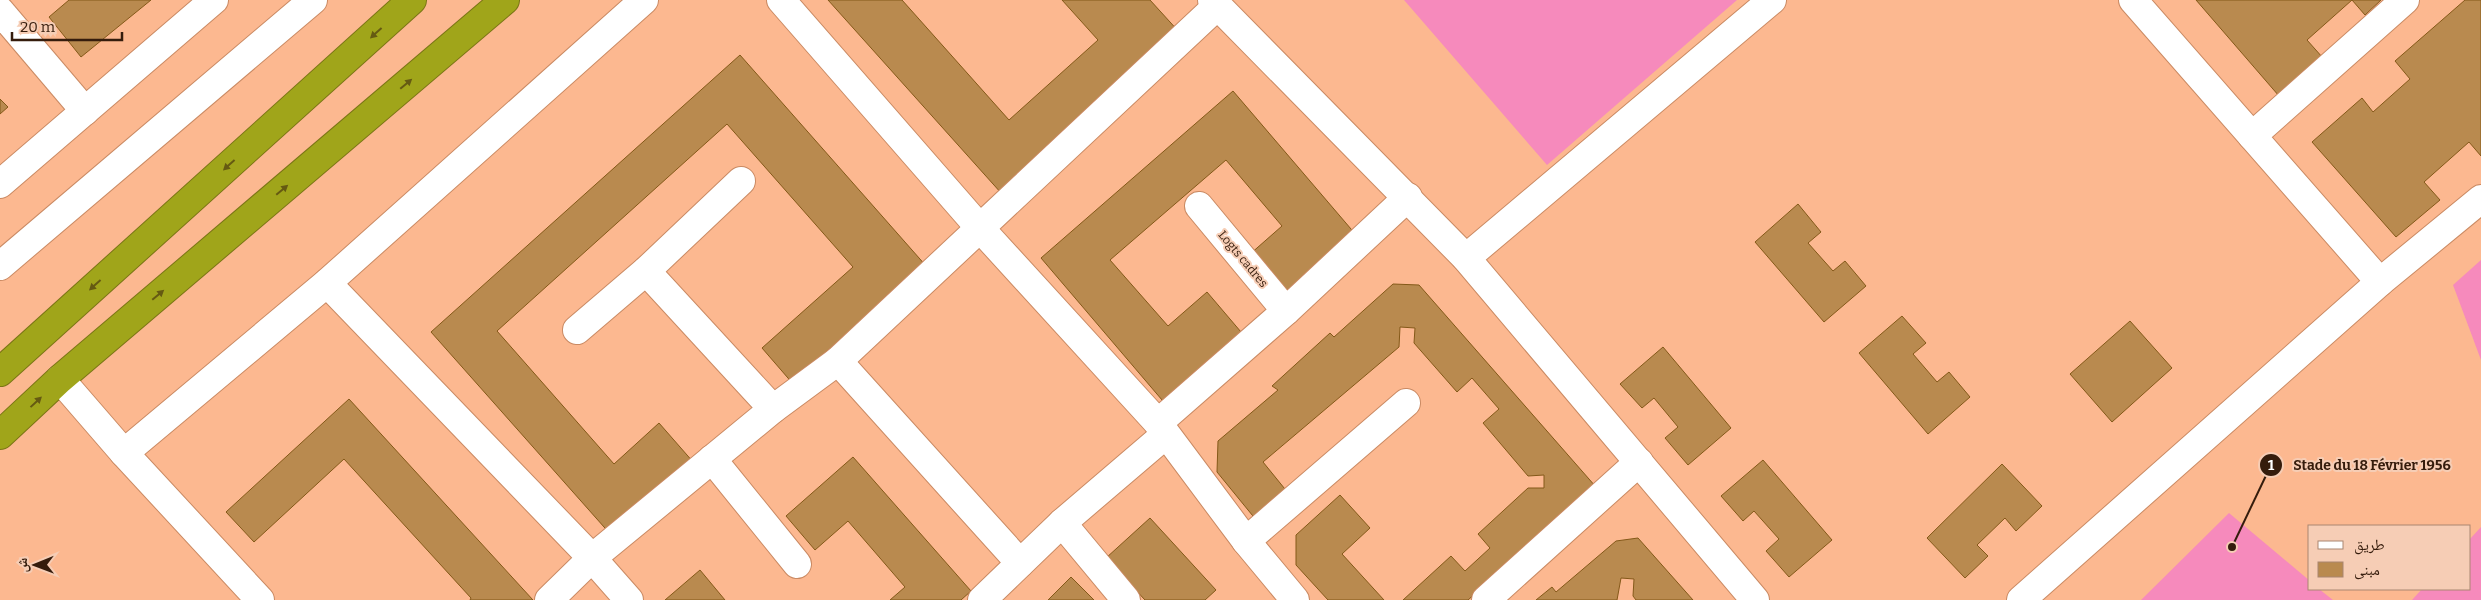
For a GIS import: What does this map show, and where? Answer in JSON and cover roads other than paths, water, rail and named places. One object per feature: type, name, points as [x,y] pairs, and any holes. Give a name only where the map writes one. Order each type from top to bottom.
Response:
[{"type":"highway","points":[[0,372],[412,0]]},
{"type":"highway","points":[[0,435],[60,379],[504,0]]},
{"type":"street","points":[[0,184],[214,0]]},
{"type":"street","points":[[0,266],[313,0]]},
{"type":"street","points":[[124,453],[327,283],[644,0]]},
{"type":"street","points":[[780,0],[980,227],[1162,429],[1246,541],[1295,600]]},
{"type":"street","points":[[1466,258],[1772,0]]},
{"type":"street","points":[[2252,136],[2405,0]]},
{"type":"street","points":[[549,600],[592,558],[773,409],[838,361],[1215,3],[1466,258],[1755,600]]},
{"type":"street","points":[[2141,3],[2252,136],[2380,282]]},
{"type":"street","points":[[0,11],[85,111]]},
{"type":"street","points":[[577,330],[646,272],[741,181]]},
{"type":"street","points":[[982,600],[1408,197]]},
{"type":"street","points":[[2021,600],[2195,448],[2380,282],[2481,199]]},
{"type":"street","name":"Logts cadres","points":[[1199,206],[1286,311]]},
{"type":"street","points":[[646,272],[773,409]]},
{"type":"street","points":[[327,283],[592,558],[629,600]]},
{"type":"street","points":[[838,361],[1020,563]]},
{"type":"street","points":[[60,379],[124,453],[260,600]]},
{"type":"street","points":[[1246,541],[1406,403]]},
{"type":"street","points":[[712,459],[797,564]]},
{"type":"street","points":[[1486,600],[1640,462]]},
{"type":"street","points":[[1062,523],[1126,600]]},
{"type":"place","name":"Stade du 18 Février 1956","points":[[2232,547]]}]
